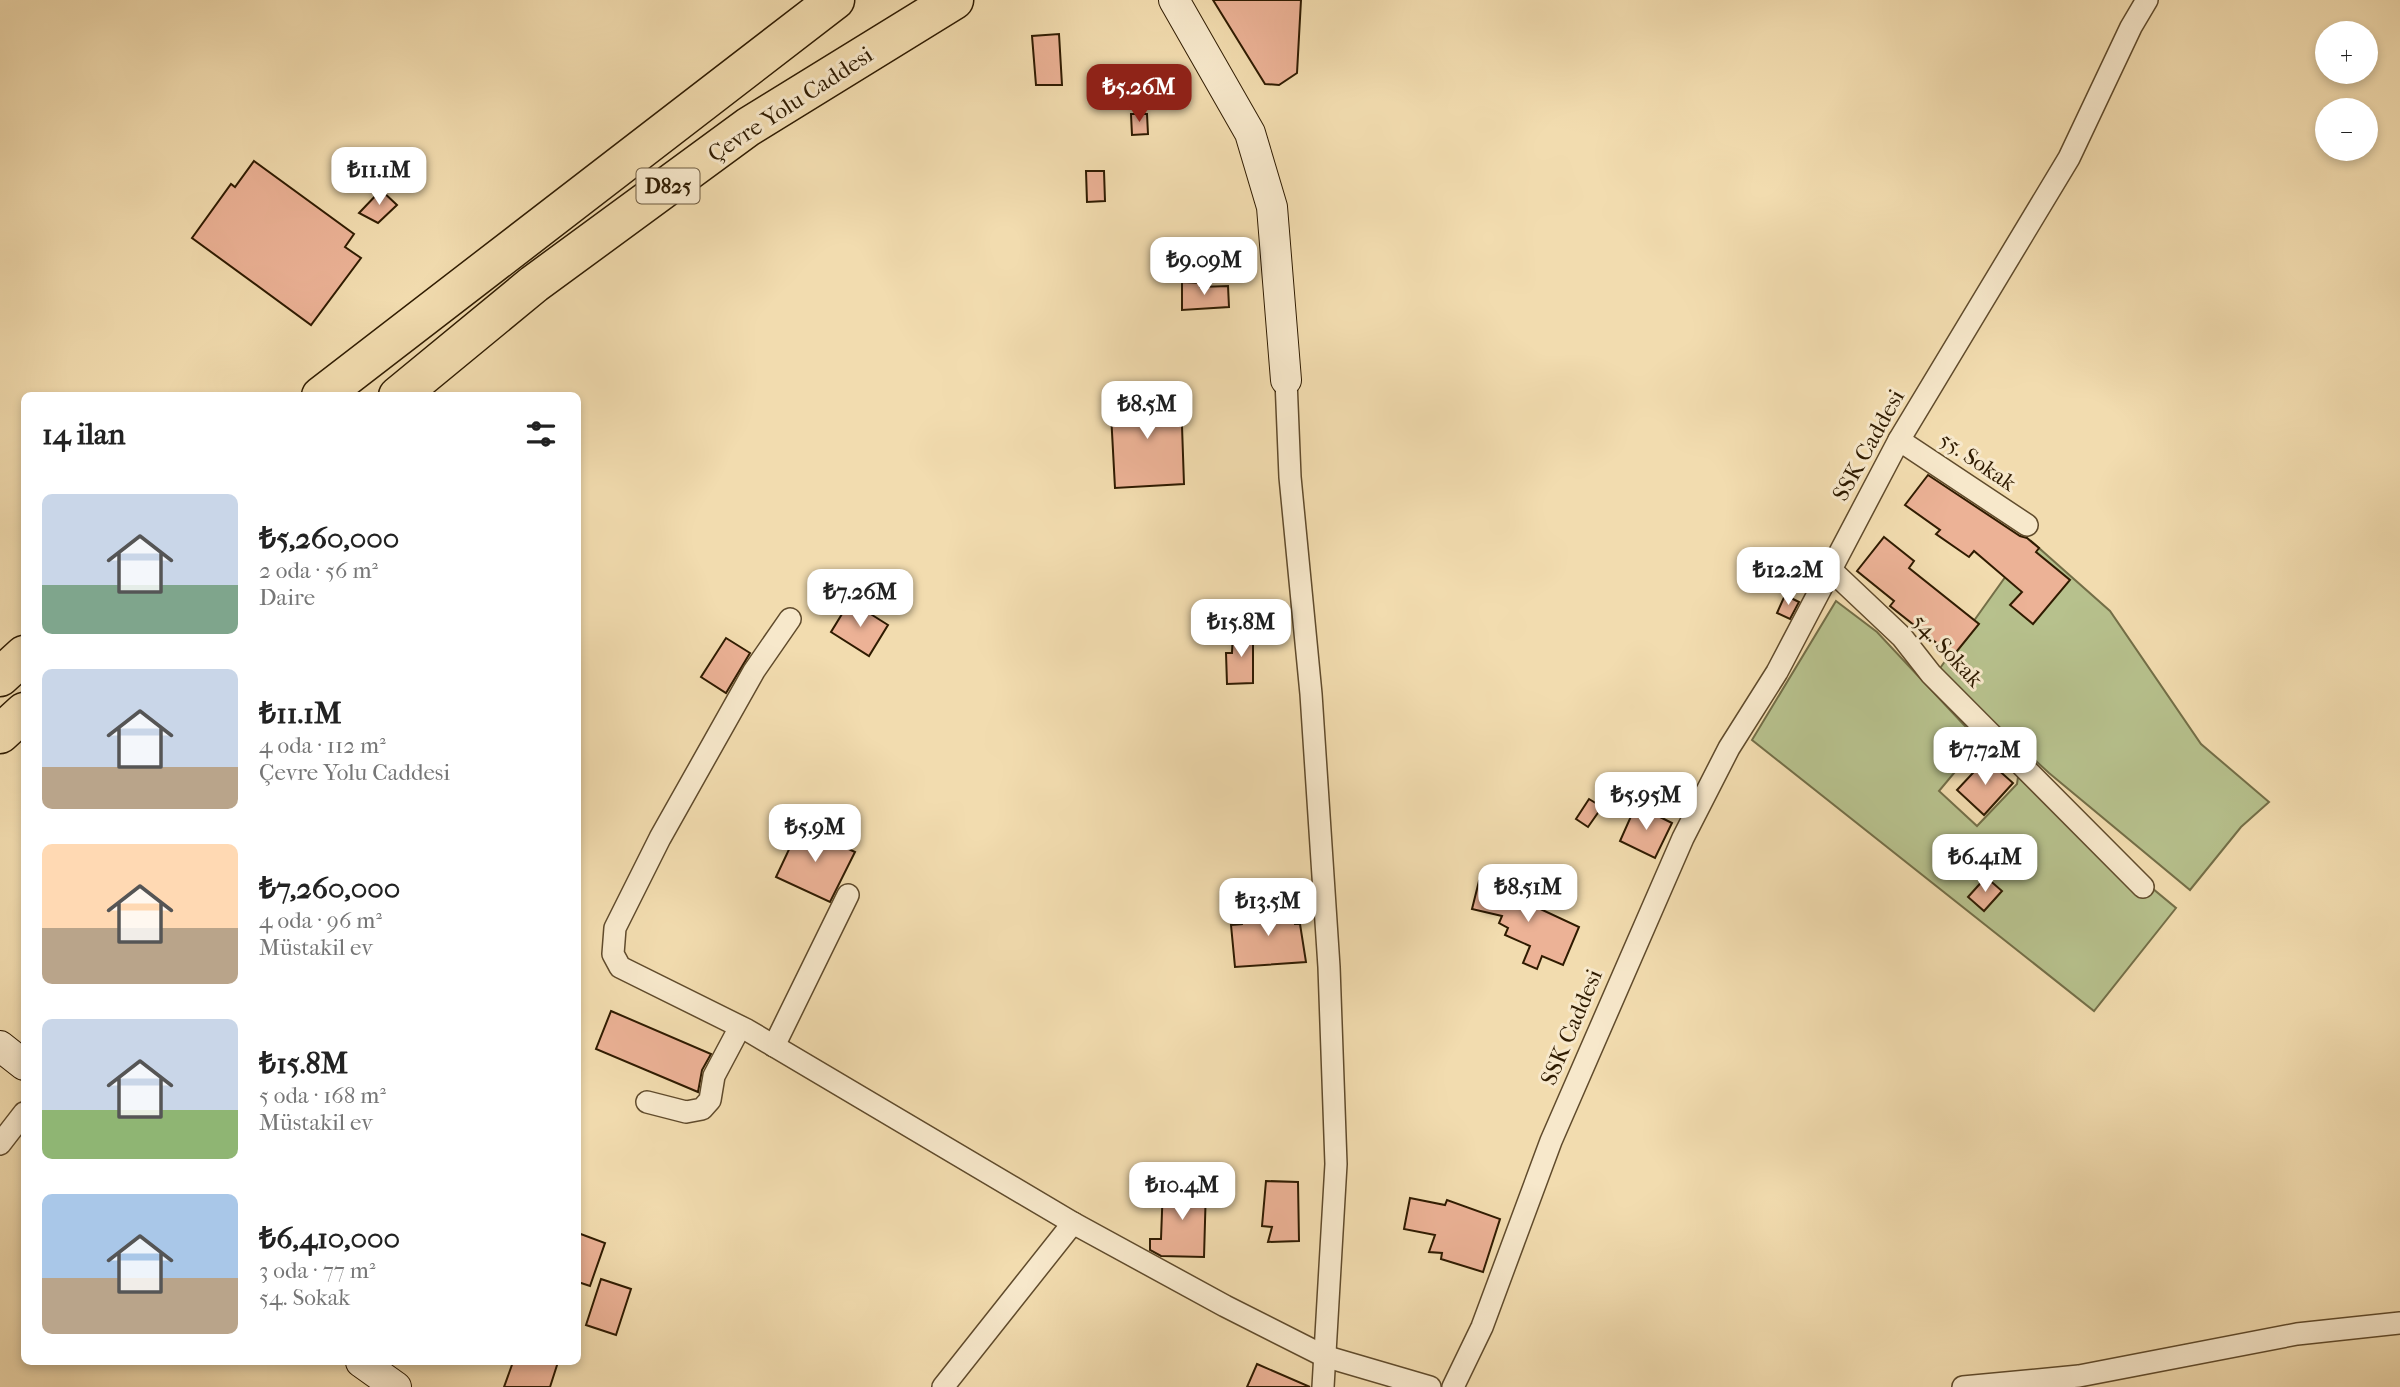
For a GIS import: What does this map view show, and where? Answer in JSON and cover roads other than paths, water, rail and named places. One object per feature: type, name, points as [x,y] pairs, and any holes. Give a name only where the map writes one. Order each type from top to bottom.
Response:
[{"type":"highway","name":"D825","points":[[326,392],[835,0]]},
{"type":"highway","name":"Çevre Yolu Caddesi","points":[[403,392],[534,284],[748,127],[954,0]]},
{"type":"highway","points":[[0,677],[21,657]]},
{"type":"highway","points":[[0,734],[21,715]]},
{"type":"street","points":[[1160,0],[1201,50]]},
{"type":"street","points":[[1174,0],[1250,133],[1272,207],[1286,380],[1290,477],[1311,694],[1329,967],[1336,1164],[1323,1387]]},
{"type":"street","name":"SSK Caddesi","points":[[1453,1387],[1482,1327],[1551,1141],[1669,869],[1729,748],[1777,672],[1899,440],[2069,158],[2131,27],[2147,0]]},
{"type":"street","name":"55. Sokak","points":[[1899,440],[2027,525]]},
{"type":"street","name":"54. Sokak","points":[[1830,569],[1902,637],[1931,674],[2143,887]]},
{"type":"street","points":[[790,619],[754,671],[660,838],[615,928],[613,954],[620,967],[774,1046],[1073,1223],[1225,1306],[1324,1356],[1430,1387]]},
{"type":"street","points":[[774,1046],[848,895]]},
{"type":"street","points":[[647,1102],[686,1112],[702,1110],[710,1101],[714,1076],[740,1027]]},
{"type":"street","points":[[0,1046],[21,1063]]},
{"type":"street","points":[[0,1144],[21,1117]]},
{"type":"street","points":[[943,1387],[1073,1223]]},
{"type":"street","points":[[1963,1387],[2079,1376],[2297,1334],[2400,1323]]},
{"type":"street","points":[[365,1365],[396,1387]]}]
